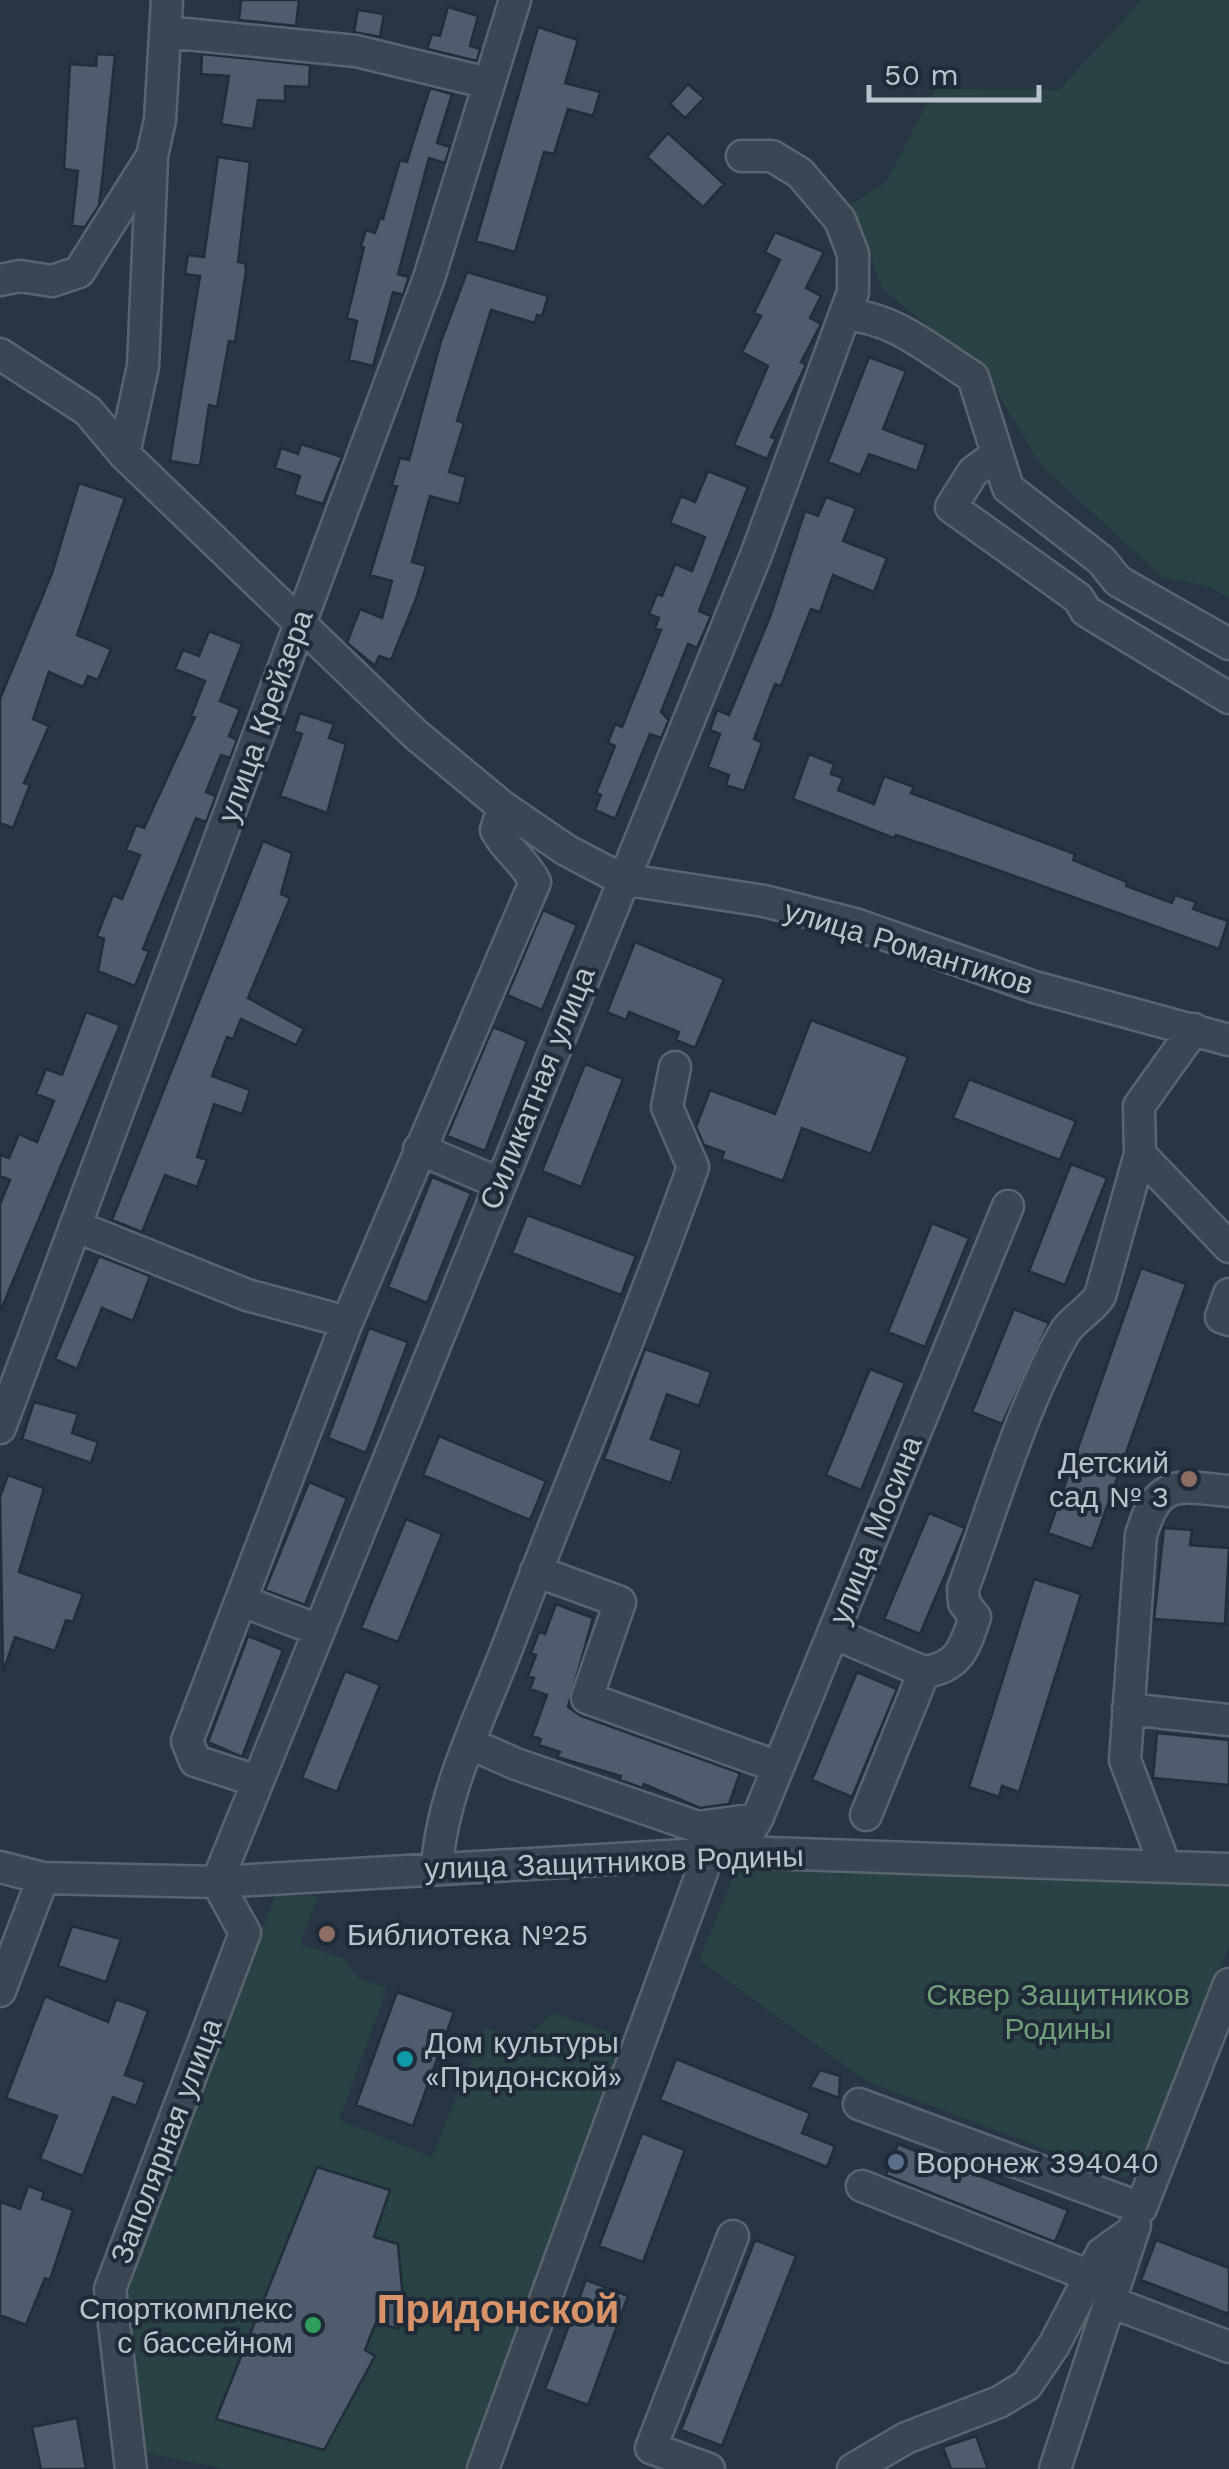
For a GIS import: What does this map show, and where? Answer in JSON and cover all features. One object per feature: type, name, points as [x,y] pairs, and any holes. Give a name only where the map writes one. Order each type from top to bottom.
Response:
[{"type":"street","points":[[124,454],[144,366],[152,156],[160,120],[167,0]]},
{"type":"street","name":"улица Крейзера","points":[[0,1428],[429,278],[515,0]]},
{"type":"street","points":[[166,32],[356,51],[488,83]]},
{"type":"street","points":[[0,280],[20,276],[52,281],[79,272],[152,156]]},
{"type":"street","points":[[742,156],[772,156],[800,172],[840,220],[853,254],[849,303],[973,377],[1008,488],[1100,560],[1118,581],[1229,644]]},
{"type":"street","name":"Силикатная улица","points":[[217,1882],[621,879],[756,555],[849,303]]},
{"type":"street","name":"улица Романтиков","points":[[0,354],[88,411],[124,454],[415,734],[503,807],[566,850],[621,879],[764,902],[855,924],[1034,987],[1229,1040]]},
{"type":"street","points":[[996,455],[973,472],[951,508],[1078,598],[1086,611],[1229,698]]},
{"type":"street","points":[[257,1782],[195,1761],[187,1741],[347,1322],[535,882],[527,864],[496,830],[503,807]]},
{"type":"street","points":[[833,1633],[924,1672],[940,1670],[961,1656],[976,1618],[964,1602],[963,1589],[1009,1463],[1064,1331],[1087,1314],[1100,1296],[1140,1154],[1140,1106],[1194,1030]]},
{"type":"street","points":[[437,1867],[439,1837],[471,1744],[536,1571],[634,1332],[693,1167],[666,1107],[675,1067]]},
{"type":"street","points":[[419,1149],[499,1182]]},
{"type":"street","points":[[1140,1154],[1229,1247]]},
{"type":"street","name":"улица Мосина","points":[[482,2469],[723,1852],[756,1819],[1008,1206]]},
{"type":"street","points":[[76,1226],[247,1295],[347,1322]]},
{"type":"street","points":[[1229,1294],[1221,1317],[1229,1320]]},
{"type":"street","points":[[1166,1866],[1126,1760],[1141,1535],[1150,1506],[1165,1490],[1182,1486],[1229,1491]]},
{"type":"street","points":[[536,1571],[620,1602],[586,1698],[778,1768]]},
{"type":"street","points":[[242,1601],[318,1630]]},
{"type":"street","points":[[866,1815],[924,1672]]},
{"type":"street","points":[[1128,1709],[1229,1720]]},
{"type":"street","points":[[471,1744],[698,1827],[756,1819]]},
{"type":"street","name":"улица Защитников Родины","points":[[0,1866],[43,1878],[217,1882],[723,1852],[1229,1869]]},
{"type":"street","points":[[0,1990],[43,1878]]},
{"type":"street","name":"Заполярная улица","points":[[131,2469],[110,2289],[244,1933],[217,1882]]},
{"type":"street","points":[[1055,2469],[1137,2220],[1229,1984]]},
{"type":"street","points":[[859,2104],[1137,2220]]},
{"type":"street","points":[[862,2186],[1090,2276]]},
{"type":"street","points":[[853,2469],[899,2457],[946,2420],[998,2402],[1027,2384],[1054,2345],[1102,2253],[1137,2220]]},
{"type":"street","points":[[687,2466],[651,2448],[733,2236]]},
{"type":"street","points":[[1111,2302],[1229,2347]]},
{"type":"green space","points":[[1142,0],[1229,0],[1229,598],[1208,586],[1162,577],[1040,464],[986,374],[883,289],[850,205],[886,182],[935,89],[1059,90]]},
{"type":"green space","name":"Сквер Защитников Родины","points":[[737,1868],[1229,1884],[1229,1946],[1140,2170],[1121,2178],[866,2081],[699,1960]]},
{"type":"green space","points":[[276,1895],[318,1896],[300,1944],[344,1959],[358,1978],[387,1988],[339,2120],[432,2157],[484,2028],[522,2034],[536,2028],[551,2013],[615,2034],[618,2048],[474,2469],[226,2469],[146,2453],[119,2282]]},
{"type":"building","points":[[241,0],[299,0],[296,26],[239,20]]},
{"type":"building","points":[[448,7],[478,16],[470,46],[480,49],[477,61],[427,49],[432,34],[440,36]]},
{"type":"building","points":[[358,10],[384,14],[380,37],[354,32]]},
{"type":"building","points":[[538,27],[578,40],[565,83],[600,92],[593,116],[568,109],[554,154],[544,152],[515,252],[476,241]]},
{"type":"building","points":[[97,54],[115,55],[99,206],[85,227],[72,226],[78,171],[64,169],[70,64],[96,66]]},
{"type":"building","points":[[202,54],[310,65],[309,87],[285,86],[285,101],[258,100],[253,129],[221,124],[229,76],[201,74]]},
{"type":"building","points":[[688,84],[704,98],[685,118],[670,104]]},
{"type":"building","points":[[430,88],[452,94],[437,143],[450,147],[445,163],[429,158],[398,274],[409,277],[403,295],[393,292],[373,366],[349,360],[357,321],[347,318],[364,247],[361,246],[366,230],[375,233],[380,218],[383,219],[400,160],[407,162]]},
{"type":"building","points":[[668,133],[724,184],[703,207],[647,157]]},
{"type":"building","points":[[218,157],[250,162],[238,262],[245,263],[246,271],[235,342],[229,341],[217,407],[209,405],[200,466],[170,461],[200,276],[185,274],[188,255],[204,257]]},
{"type":"building","points":[[775,232],[824,252],[806,288],[821,296],[810,318],[821,324],[771,437],[776,439],[767,459],[734,445],[768,366],[742,352],[761,316],[754,313],[780,260],[765,252]]},
{"type":"building","points":[[467,272],[548,296],[542,316],[537,315],[535,323],[491,310],[457,421],[464,423],[449,472],[466,477],[459,504],[430,496],[412,562],[426,566],[416,599],[391,660],[379,656],[375,666],[347,643],[360,609],[382,618],[392,581],[370,575],[397,486],[392,485],[400,458],[409,460],[441,341]]},
{"type":"building","points":[[869,357],[906,371],[883,429],[926,445],[917,471],[869,454],[860,475],[828,462]]},
{"type":"building","points":[[301,444],[342,457],[323,504],[294,495],[300,476],[275,468],[281,448],[298,454]]},
{"type":"building","points":[[708,471],[748,487],[699,611],[711,616],[697,648],[688,644],[661,712],[669,720],[661,738],[650,734],[615,819],[595,810],[601,795],[596,793],[615,746],[608,743],[615,724],[622,727],[661,630],[655,628],[659,618],[649,614],[657,594],[662,596],[675,564],[692,571],[705,537],[670,523],[681,496],[695,502]]},
{"type":"building","points":[[79,483],[125,498],[77,635],[111,649],[98,680],[88,676],[83,687],[49,672],[33,719],[49,726],[24,783],[30,785],[13,828],[0,823],[0,699],[52,573]]},
{"type":"building","points":[[826,497],[856,508],[843,541],[887,558],[874,592],[833,575],[820,612],[811,609],[781,686],[775,684],[754,739],[762,743],[744,791],[726,785],[729,775],[708,767],[720,734],[710,730],[717,710],[729,715],[770,617],[805,511],[818,516]]},
{"type":"building","points":[[209,631],[242,644],[220,701],[240,709],[229,736],[237,740],[230,758],[221,755],[206,792],[216,796],[206,822],[196,818],[143,949],[149,951],[135,986],[98,971],[104,939],[97,936],[113,895],[122,899],[140,855],[126,850],[136,825],[144,828],[195,717],[191,716],[205,681],[175,669],[183,650],[199,656]]},
{"type":"building","points":[[300,713],[334,724],[329,738],[346,744],[327,813],[280,796],[302,734],[294,731]]},
{"type":"building","points":[[809,754],[834,764],[831,774],[843,778],[838,790],[874,804],[884,776],[914,787],[911,793],[1075,854],[1073,860],[1127,882],[1126,886],[1172,903],[1175,895],[1196,902],[1193,909],[1228,921],[1219,949],[958,856],[896,835],[894,838],[793,799]]},
{"type":"building","points":[[263,841],[292,853],[281,894],[290,898],[248,998],[304,1029],[296,1045],[241,1019],[233,1039],[227,1037],[212,1076],[250,1090],[242,1114],[214,1104],[197,1157],[207,1160],[197,1187],[165,1175],[142,1232],[112,1220]]},
{"type":"building","points":[[543,910],[577,925],[542,1010],[507,995]]},
{"type":"building","points":[[635,942],[724,979],[695,1048],[676,1040],[679,1032],[629,1012],[626,1020],[607,1012]]},
{"type":"building","points":[[86,1012],[120,1025],[0,1312],[0,1204],[10,1180],[0,1176],[0,1155],[9,1158],[19,1134],[37,1142],[54,1101],[36,1094],[46,1069],[62,1075]]},
{"type":"building","points":[[811,1020],[908,1057],[871,1154],[802,1128],[783,1181],[722,1159],[724,1152],[704,1145],[696,1127],[710,1090],[775,1114]]},
{"type":"building","points":[[493,1027],[527,1041],[485,1151],[447,1136]]},
{"type":"building","points":[[585,1064],[623,1079],[581,1187],[542,1171]]},
{"type":"building","points":[[969,1079],[1076,1121],[1060,1160],[953,1118]]},
{"type":"building","points":[[1071,1164],[1107,1178],[1065,1285],[1029,1271]]},
{"type":"building","points":[[432,1177],[471,1193],[427,1303],[388,1287]]},
{"type":"building","points":[[527,1215],[636,1256],[621,1295],[512,1253]]},
{"type":"building","points":[[932,1223],[969,1238],[925,1347],[888,1332]]},
{"type":"building","points":[[99,1256],[150,1276],[133,1321],[102,1308],[77,1369],[55,1359]]},
{"type":"building","points":[[1141,1268],[1186,1284],[1092,1549],[1048,1533]]},
{"type":"building","points":[[1014,1309],[1049,1323],[1002,1424],[972,1412]]},
{"type":"building","points":[[369,1328],[408,1342],[366,1453],[328,1438]]},
{"type":"building","points":[[645,1349],[711,1372],[699,1406],[667,1394],[651,1439],[682,1450],[671,1483],[604,1459]]},
{"type":"building","points":[[870,1369],[905,1383],[861,1490],[826,1475]]},
{"type":"building","points":[[34,1402],[78,1414],[72,1433],[98,1442],[91,1463],[22,1439]]},
{"type":"building","points":[[439,1436],[546,1481],[530,1520],[423,1475]]},
{"type":"building","points":[[8,1475],[44,1488],[19,1572],[83,1594],[73,1622],[66,1620],[55,1651],[15,1637],[3,1672],[0,1497]]},
{"type":"building","points":[[309,1482],[347,1498],[305,1605],[265,1590]]},
{"type":"building","points":[[929,1513],[965,1528],[920,1634],[884,1619]]},
{"type":"building","points":[[406,1519],[442,1534],[398,1642],[361,1628]]},
{"type":"building","points":[[1164,1528],[1192,1530],[1190,1545],[1229,1548],[1225,1624],[1154,1619]]},
{"type":"building","points":[[1034,1579],[1081,1594],[1019,1792],[1002,1786],[999,1797],[969,1787]]},
{"type":"building","points":[[556,1604],[593,1618],[568,1707],[581,1716],[740,1773],[729,1804],[700,1808],[644,1784],[642,1788],[620,1780],[621,1776],[557,1757],[560,1752],[539,1745],[541,1739],[532,1736],[547,1695],[530,1689],[534,1678],[528,1676],[539,1632],[545,1634]]},
{"type":"building","points":[[248,1636],[283,1650],[242,1757],[208,1742]]},
{"type":"building","points":[[345,1671],[380,1685],[337,1792],[302,1778]]},
{"type":"building","points":[[857,1672],[897,1689],[852,1797],[812,1780]]},
{"type":"building","points":[[1157,1733],[1229,1740],[1229,1785],[1153,1778]]},
{"type":"building","points":[[72,1926],[121,1939],[106,1982],[58,1966]]},
{"type":"building","name":"Дом культуры «Придонской»","points":[[397,1992],[454,2012],[413,2126],[356,2105]]},
{"type":"building","points":[[45,1996],[108,2022],[116,1999],[148,2011],[125,2075],[145,2082],[136,2106],[113,2097],[83,2176],[40,2159],[57,2116],[6,2098]]},
{"type":"building","points":[[676,2059],[810,2113],[802,2133],[835,2146],[827,2167],[660,2100]]},
{"type":"building","points":[[820,2070],[840,2076],[839,2098],[810,2087]]},
{"type":"building","points":[[642,2133],[685,2150],[643,2262],[599,2246]]},
{"type":"building","points":[[898,2144],[1068,2210],[1055,2242],[886,2175]]},
{"type":"building","points":[[317,2167],[390,2190],[374,2237],[398,2244],[404,2311],[398,2329],[376,2322],[365,2350],[375,2356],[324,2450],[216,2419]]},
{"type":"building","points":[[28,2186],[44,2192],[42,2199],[73,2210],[50,2280],[45,2278],[26,2325],[0,2315],[0,2202],[20,2209]]},
{"type":"building","points":[[755,2240],[796,2256],[722,2446],[681,2430]]},
{"type":"building","points":[[1156,2240],[1229,2268],[1229,2314],[1141,2280]]},
{"type":"building","points":[[586,2280],[628,2296],[588,2405],[545,2389]]},
{"type":"building","points":[[77,2418],[86,2469],[41,2469],[32,2427]]},
{"type":"building","points":[[976,2436],[988,2469],[951,2469],[943,2447]]},
{"type":"place","name":"Детский сад № 3","points":[[1189,1479]]},
{"type":"place","name":"Библиотека №25","points":[[327,1934]]},
{"type":"place","name":"Дом культуры «Придонской»","points":[[405,2059]]},
{"type":"place","name":"Воронеж 394040","points":[[896,2162]]},
{"type":"place","name":"Спорткомплекс с бассейном","points":[[313,2325]]},
{"type":"district","name":"Придонской","points":[[498,2309]]}]
